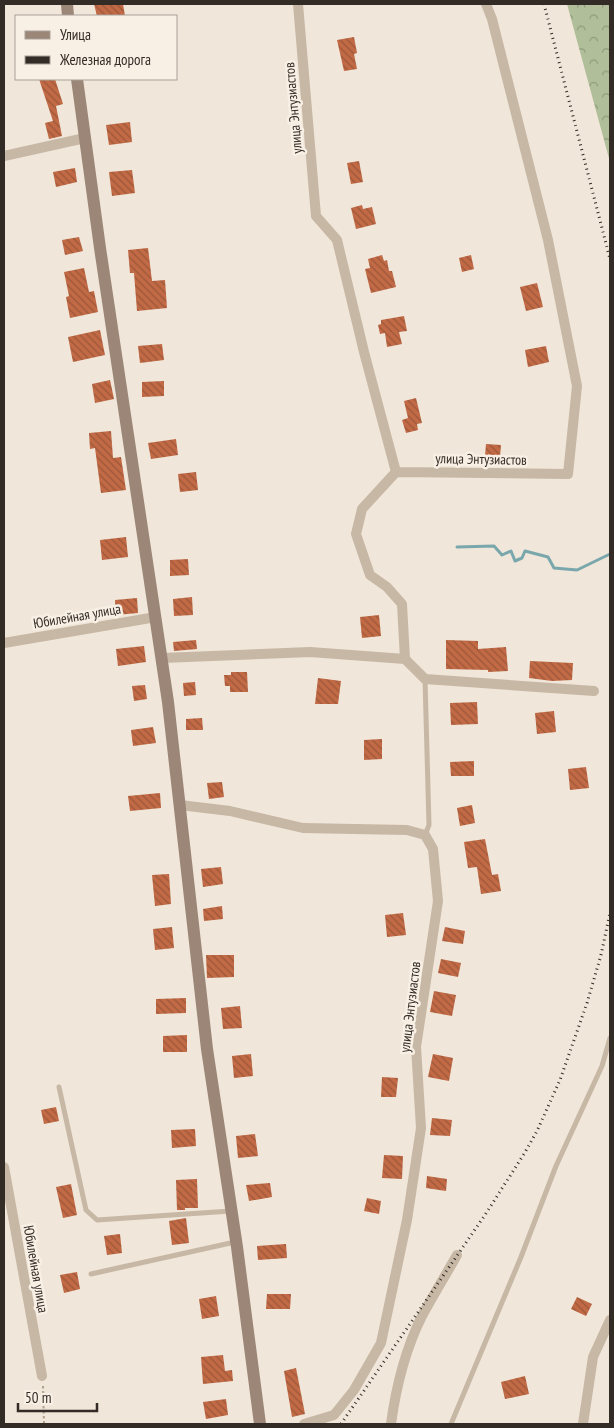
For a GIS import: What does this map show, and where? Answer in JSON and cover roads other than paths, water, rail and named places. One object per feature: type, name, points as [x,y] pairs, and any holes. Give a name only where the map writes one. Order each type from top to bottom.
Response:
[{"type":"street","name":"улица Энтузиастов","points":[[298,4],[316,216],[337,240],[396,472],[568,474],[577,386],[548,240],[494,28],[486,4]]},
{"type":"street","points":[[77,80],[100,248],[168,702],[207,1049],[232,1211],[260,1424]]},
{"type":"street","points":[[4,156],[85,138]]},
{"type":"street","points":[[396,472],[362,509],[356,534],[370,575],[387,586],[402,604],[405,659]]},
{"type":"street","name":"Юбилейная улица","points":[[4,643],[156,617]]},
{"type":"street","points":[[162,658],[310,652],[405,659],[425,679],[594,691]]},
{"type":"street","points":[[180,805],[230,811],[303,828],[407,830],[424,835]]},
{"type":"street","name":"улица Энтузиастов","points":[[304,1424],[334,1415],[354,1390],[381,1343],[407,1220],[421,1128],[416,1047],[438,901],[433,850],[424,835]]},
{"type":"street","name":"Юбилейная улица","points":[[4,1167],[42,1376]]},
{"type":"street","points":[[383,1424],[404,1360],[422,1317],[457,1256]]},
{"type":"street","points":[[583,1424],[594,1357],[610,1320]]},
{"type":"street","points":[[391,1424],[404,1360]]},
{"type":"lane","points":[[424,835],[429,825],[425,679]]},
{"type":"lane","points":[[452,1424],[521,1257],[556,1166],[602,1066],[610,1038]]},
{"type":"lane","points":[[59,1087],[86,1210],[97,1220],[232,1211]]},
{"type":"lane","points":[[92,1274],[236,1241]]},
{"type":"waterway","points":[[457,547],[494,546],[502,555],[511,551],[515,561],[522,558],[525,551],[548,557],[554,568],[577,570],[610,554]]},
{"type":"railway","points":[[544,4],[610,259]]},
{"type":"railway","points":[[341,1424],[485,1215],[537,1131],[560,1080],[587,1003],[601,955],[610,913]]}]
